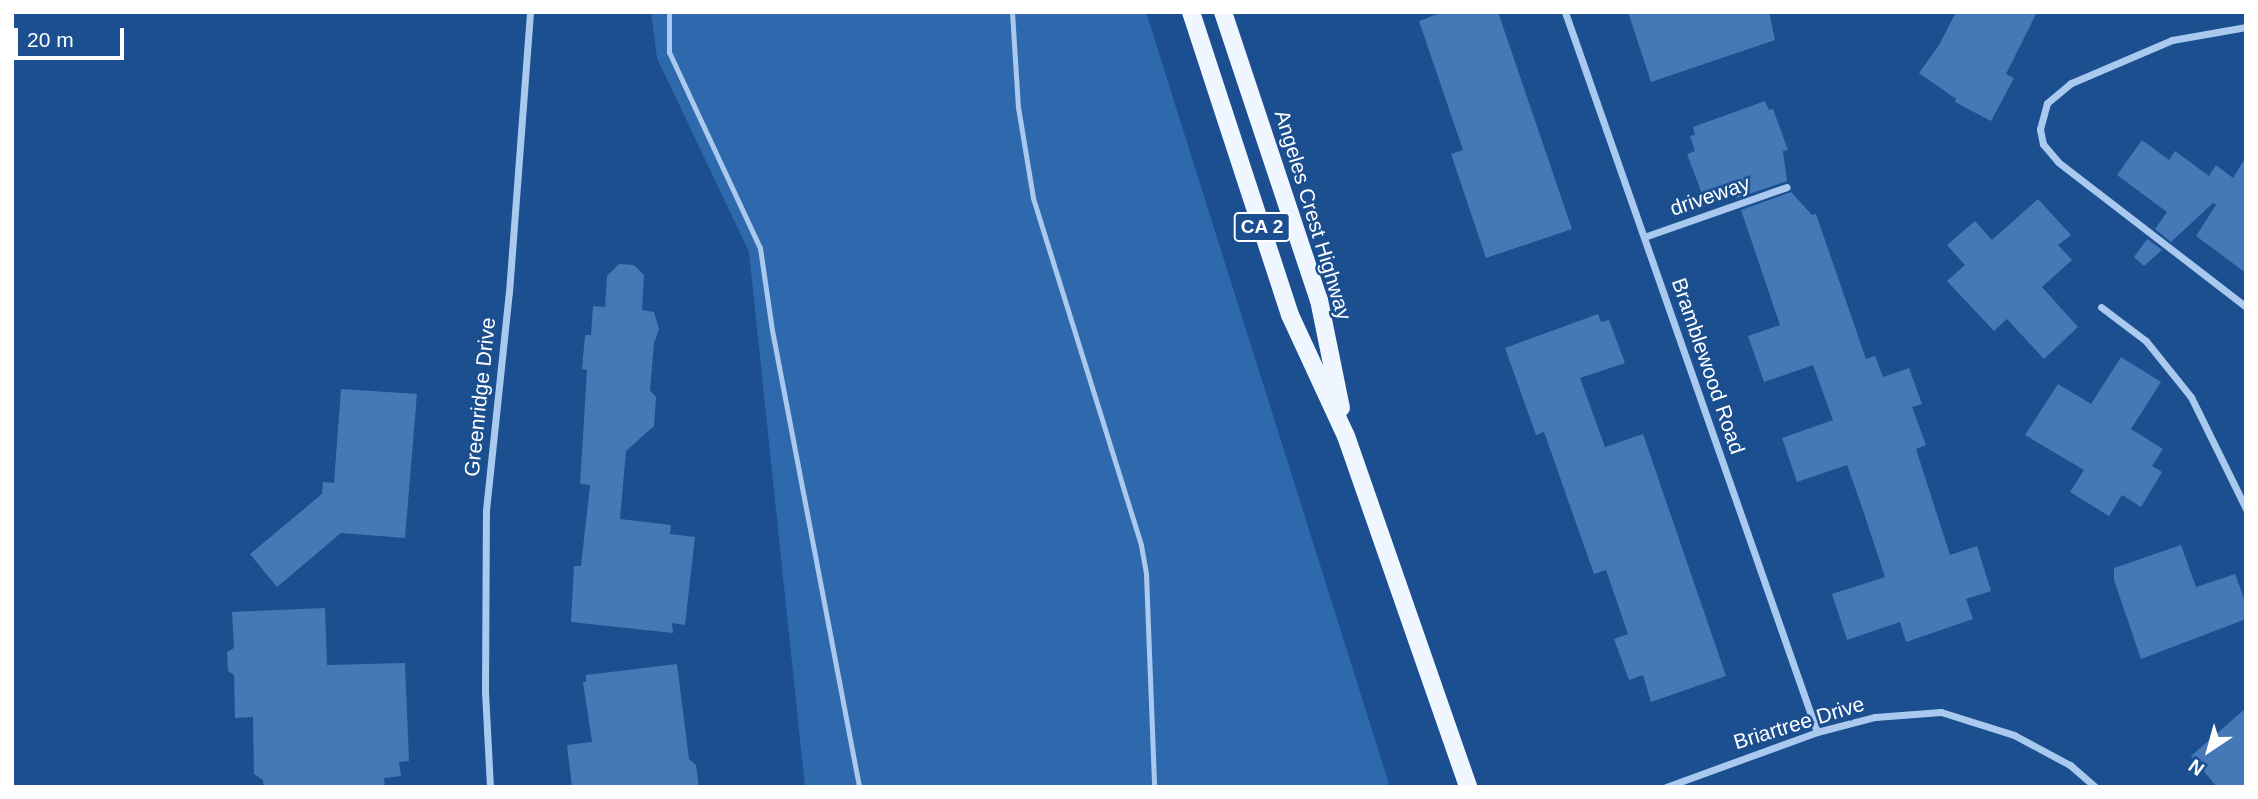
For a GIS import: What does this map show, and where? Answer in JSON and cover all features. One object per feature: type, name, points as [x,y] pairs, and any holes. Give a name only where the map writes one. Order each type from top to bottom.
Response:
[{"type":"main road","name":"Angeles Crest Highway","points":[[1191,12],[1290,315],[1346,436],[1468,787]]},
{"type":"main road","name":"Angeles Crest Highway","points":[[1223,12],[1319,300],[1346,436]]},
{"type":"street","name":"Greenridge Drive","points":[[490,787],[485,691],[486,510],[509,292],[530,12]]},
{"type":"street","name":"Bramblewood Road","points":[[1566,12],[1817,732]]},
{"type":"street","points":[[2246,27],[2172,40],[2071,83],[2047,103],[2040,129],[2043,144],[2058,162],[2246,307]]},
{"type":"street","name":"driveway","points":[[1644,237],[1787,187]]},
{"type":"street","points":[[2101,307],[2146,341],[2191,397],[2246,509]]},
{"type":"street","name":"Briartree Drive","points":[[1666,787],[1817,732],[1875,717],[1941,712],[2014,735],[2070,765],[2095,787]]},
{"type":"lane","points":[[669,12],[669,52],[760,248],[772,330],[859,787]]},
{"type":"lane","points":[[1012,12],[1018,107],[1033,198],[1142,555],[1154,787]]},
{"type":"shaded area","points":[[651,12],[1146,12],[1390,787],[805,787],[749,252],[657,58]]},
{"type":"building","points":[[1443,12],[1498,12],[1572,229],[1486,258],[1451,154],[1463,150],[1419,21]]},
{"type":"building","points":[[1628,12],[1769,12],[1775,40],[1651,82]]},
{"type":"building","points":[[1956,12],[2037,12],[2006,74],[2014,78],[1991,121],[1955,102],[1956,99],[1919,73],[1939,45]]},
{"type":"building","points":[[1765,101],[1769,110],[1773,109],[1788,150],[1783,151],[1787,181],[1737,198],[1732,183],[1702,194],[1687,154],[1695,151],[1690,136],[1695,135],[1693,127]]},
{"type":"building","points":[[2142,140],[2169,160],[2175,151],[2209,176],[2216,165],[2233,178],[2246,157],[2246,273],[2196,236],[2216,205],[2213,203],[2171,242],[2155,229],[2167,212],[2117,175]]},
{"type":"building","points":[[1791,192],[1812,215],[1816,214],[1866,359],[1875,356],[1883,377],[1909,368],[1922,404],[1912,407],[1926,445],[1916,449],[1950,555],[1977,546],[1991,591],[1966,599],[1973,619],[1906,642],[1900,622],[1847,640],[1832,594],[1885,577],[1847,465],[1797,482],[1782,438],[1833,420],[1813,365],[1764,382],[1748,336],[1780,325],[1741,210]]},
{"type":"building","points":[[2038,199],[2071,235],[2058,245],[2072,260],[2042,287],[2078,327],[2044,359],[2007,319],[1994,331],[1947,281],[1965,265],[1947,245],[1975,221],[1992,240]]},
{"type":"building","points":[[2147,239],[2162,250],[2144,266],[2134,257]]},
{"type":"building","points":[[619,264],[634,265],[644,275],[642,310],[654,312],[659,329],[654,343],[650,390],[656,397],[654,426],[626,451],[620,519],[671,525],[670,534],[695,537],[685,625],[672,623],[673,633],[571,622],[574,566],[581,566],[590,485],[580,484],[587,370],[582,369],[585,335],[591,335],[593,306],[605,307],[607,276]]},
{"type":"building","points":[[1598,314],[1601,322],[1609,320],[1625,363],[1580,378],[1605,447],[1643,434],[1726,676],[1651,702],[1643,675],[1629,680],[1614,639],[1628,634],[1606,570],[1594,574],[1544,432],[1536,435],[1505,348]]},
{"type":"building","points":[[2121,357],[2161,382],[2131,429],[2163,449],[2152,466],[2162,472],[2141,507],[2122,495],[2109,516],[2070,492],[2084,470],[2025,435],[2058,384],[2091,404]]},
{"type":"building","points":[[341,389],[417,394],[405,538],[341,533],[277,587],[250,554],[322,494],[323,482],[334,483]]},
{"type":"building","points":[[2181,545],[2196,587],[2235,574],[2246,604],[2246,619],[2141,659],[2114,580],[2114,568]]},
{"type":"building","points":[[325,608],[327,665],[405,663],[409,761],[399,762],[401,776],[384,778],[385,787],[264,787],[263,780],[254,774],[253,717],[235,718],[234,675],[228,671],[227,652],[234,648],[232,612]]},
{"type":"building","points":[[677,664],[689,759],[696,765],[699,787],[572,787],[567,745],[592,742],[583,682],[586,682],[586,675]]},
{"type":"building","points":[[2246,708],[2246,787],[2217,787],[2191,756]]}]
